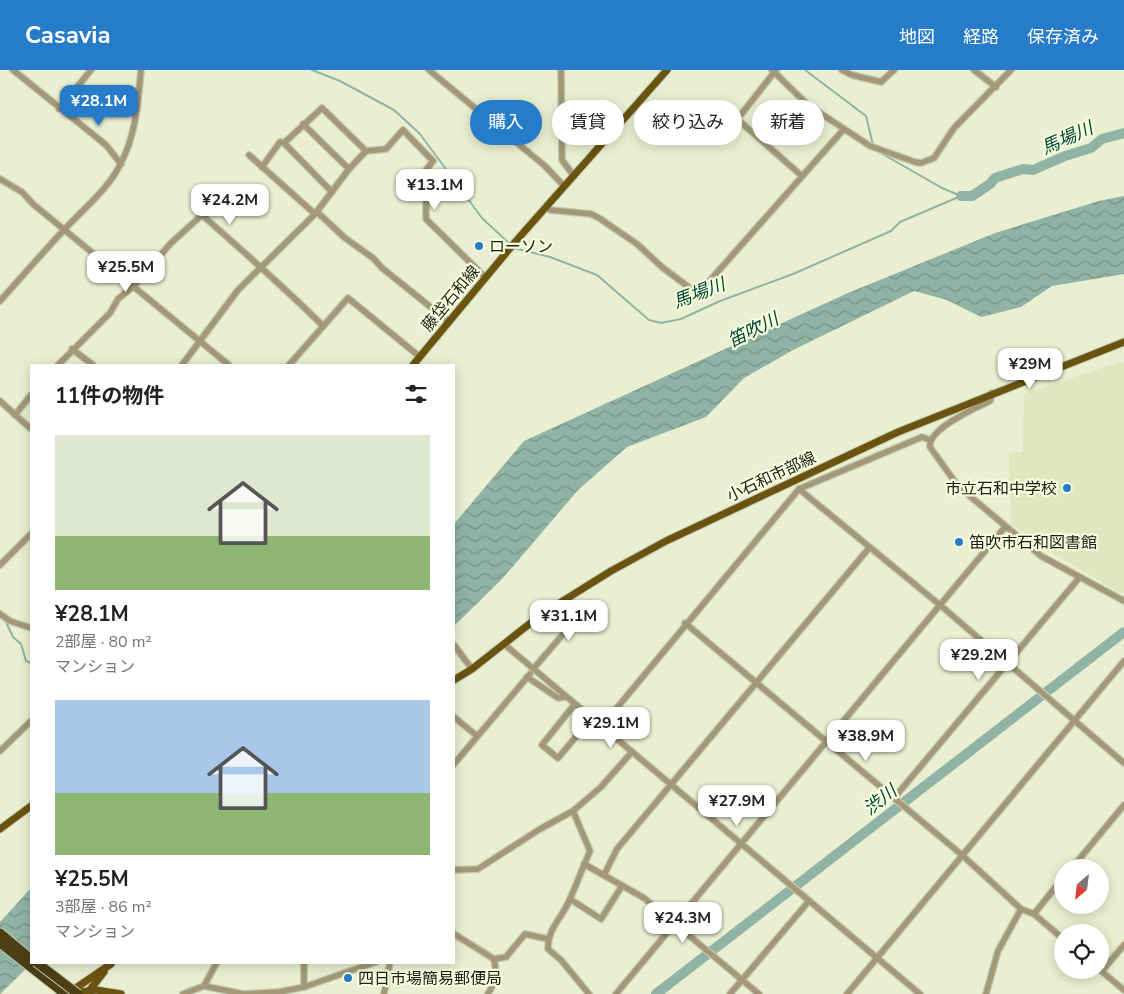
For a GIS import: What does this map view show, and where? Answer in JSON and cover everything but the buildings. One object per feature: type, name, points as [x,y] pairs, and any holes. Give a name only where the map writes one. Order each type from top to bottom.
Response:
[{"type":"highway","points":[[0,933],[30,958]]},
{"type":"highway","points":[[0,943],[66,994]]},
{"type":"highway","points":[[39,964],[78,994]]},
{"type":"main road","name":"藤垈石和線","points":[[414,364],[507,251],[667,70]]},
{"type":"main road","name":"小石和市部線","points":[[455,679],[472,669],[542,614],[574,593],[666,541],[898,432],[1124,342]]},
{"type":"main road","points":[[0,829],[30,807]]},
{"type":"main road","points":[[66,994],[111,964]]},
{"type":"main road","points":[[87,992],[111,964]]},
{"type":"main road","points":[[101,976],[101,982],[108,990]]},
{"type":"main road","points":[[71,994],[108,990],[121,994]]},
{"type":"street","points":[[13,70],[106,145],[121,164]]},
{"type":"street","points":[[59,109],[91,70]]},
{"type":"street","points":[[0,302],[64,230],[94,200],[121,164],[137,116],[141,70]]},
{"type":"street","points":[[431,70],[545,166],[564,186]]},
{"type":"street","points":[[561,70],[562,160],[574,176]]},
{"type":"street","points":[[842,70],[852,75],[881,82],[894,70]]},
{"type":"street","points":[[974,70],[996,87]]},
{"type":"street","points":[[742,113],[774,71],[808,104],[870,146],[915,162],[928,161],[939,152],[962,119],[1012,70]]},
{"type":"street","points":[[262,167],[280,142],[284,143],[322,108],[366,151]]},
{"type":"street","points":[[742,123],[802,176]]},
{"type":"street","points":[[303,124],[349,169]]},
{"type":"street","points":[[546,207],[550,210],[590,214],[599,218],[637,244],[663,268],[698,294],[844,129]]},
{"type":"street","points":[[183,364],[201,341],[221,310],[259,266],[294,237],[316,213],[349,169],[366,151],[386,149],[403,130],[418,143],[433,161],[426,170],[426,219],[485,277]]},
{"type":"street","points":[[284,143],[332,192]]},
{"type":"street","points":[[248,155],[345,238],[373,258],[382,268],[448,321]]},
{"type":"street","points":[[0,179],[22,192],[64,230],[228,364]]},
{"type":"street","points":[[59,364],[110,313],[118,299],[134,286],[171,243],[202,215],[323,326]]},
{"type":"street","points":[[290,364],[348,298],[420,357]]},
{"type":"street","points":[[72,349],[92,364]]},
{"type":"street","points":[[992,393],[990,401],[934,433],[930,440],[930,447],[958,486],[1040,556],[1124,601]]},
{"type":"street","points":[[15,415],[30,396]]},
{"type":"street","points":[[0,401],[30,428]]},
{"type":"street","points":[[601,727],[685,623],[799,489],[922,437],[930,440]]},
{"type":"street","points":[[799,489],[940,605],[1124,763]]},
{"type":"street","points":[[616,994],[1005,527]]},
{"type":"street","points":[[0,566],[30,535]]},
{"type":"street","points":[[604,875],[616,849],[869,548]]},
{"type":"street","points":[[896,800],[1079,578]]},
{"type":"street","points":[[534,668],[589,604]]},
{"type":"street","points":[[0,614],[10,621],[30,628]]},
{"type":"street","points":[[685,623],[962,855],[1021,909],[1034,914],[1054,931]]},
{"type":"street","points":[[504,644],[564,697],[920,994]]},
{"type":"street","points":[[455,646],[472,669]]},
{"type":"street","points":[[847,994],[1124,661]]},
{"type":"street","points":[[455,763],[528,676],[558,698],[564,697]]},
{"type":"street","points":[[574,705],[542,745],[558,758],[591,719]]},
{"type":"street","points":[[455,718],[477,736]]},
{"type":"street","points":[[0,751],[30,722]]},
{"type":"street","points":[[455,870],[478,869],[540,828],[573,811],[601,788],[631,752]]},
{"type":"street","points":[[1079,859],[1124,805]]},
{"type":"street","points":[[573,811],[590,851],[570,899],[548,939],[548,950],[561,960],[589,994]]},
{"type":"street","points":[[584,864],[644,898],[759,994]]},
{"type":"street","points":[[570,899],[601,918],[622,886]]},
{"type":"street","points":[[1034,914],[1054,889]]},
{"type":"street","points":[[730,994],[809,901]]},
{"type":"street","points":[[986,994],[998,950],[1021,909]]},
{"type":"street","points":[[455,935],[494,959],[506,957],[525,934],[548,939]]},
{"type":"street","points":[[1109,961],[1124,945]]},
{"type":"street","points":[[488,994],[497,977],[494,959]]},
{"type":"street","points":[[204,986],[216,964]]},
{"type":"street","points":[[304,964],[304,987]]},
{"type":"street","points":[[182,994],[204,986],[242,994],[279,992],[304,987],[370,964]]},
{"type":"street","points":[[384,994],[390,964]]},
{"type":"street","points":[[1109,977],[1124,990]]},
{"type":"shaded area","name":"市立石和中学校","points":[[1120,362],[1124,365],[1124,595],[1042,547],[1011,523],[1009,453],[1023,452],[1024,394]]},
{"type":"water","points":[[1124,196],[1124,274],[1052,286],[1021,307],[981,317],[947,300],[914,291],[793,350],[744,378],[706,417],[627,447],[578,490],[503,578],[455,625],[455,523],[524,441],[848,293],[995,233],[1099,201]]},
{"type":"water","points":[[30,889],[31,964],[0,994],[0,922]]},
{"type":"waterway","name":"馬場川","points":[[312,70],[340,81],[394,110],[420,134],[482,218],[511,245]]},
{"type":"waterway","points":[[805,70],[866,116],[873,145]]},
{"type":"waterway","name":"馬場川","points":[[961,196],[972,196],[990,184],[995,178],[1023,169],[1033,170],[1065,156],[1091,148],[1102,139],[1124,133]]},
{"type":"waterway","points":[[879,152],[942,188],[961,196]]},
{"type":"waterway","name":"馬場川","points":[[514,248],[550,257],[597,275],[649,320],[661,323],[681,319],[720,301],[793,274],[891,231],[900,222],[961,196]]},
{"type":"waterway","points":[[5,620],[13,637],[21,644],[26,661],[30,663]]},
{"type":"waterway","name":"渋川","points":[[656,994],[1124,632]]},
{"type":"place","name":"ローソン","points":[[479,246]]},
{"type":"place","name":"市立石和中学校","points":[[1067,488]]},
{"type":"place","name":"笛吹市石和図書館","points":[[959,542]]},
{"type":"place","name":"四日市場簡易郵便局","points":[[348,978]]},
{"type":"water label","name":"笛吹川","points":[[753,330]]}]
